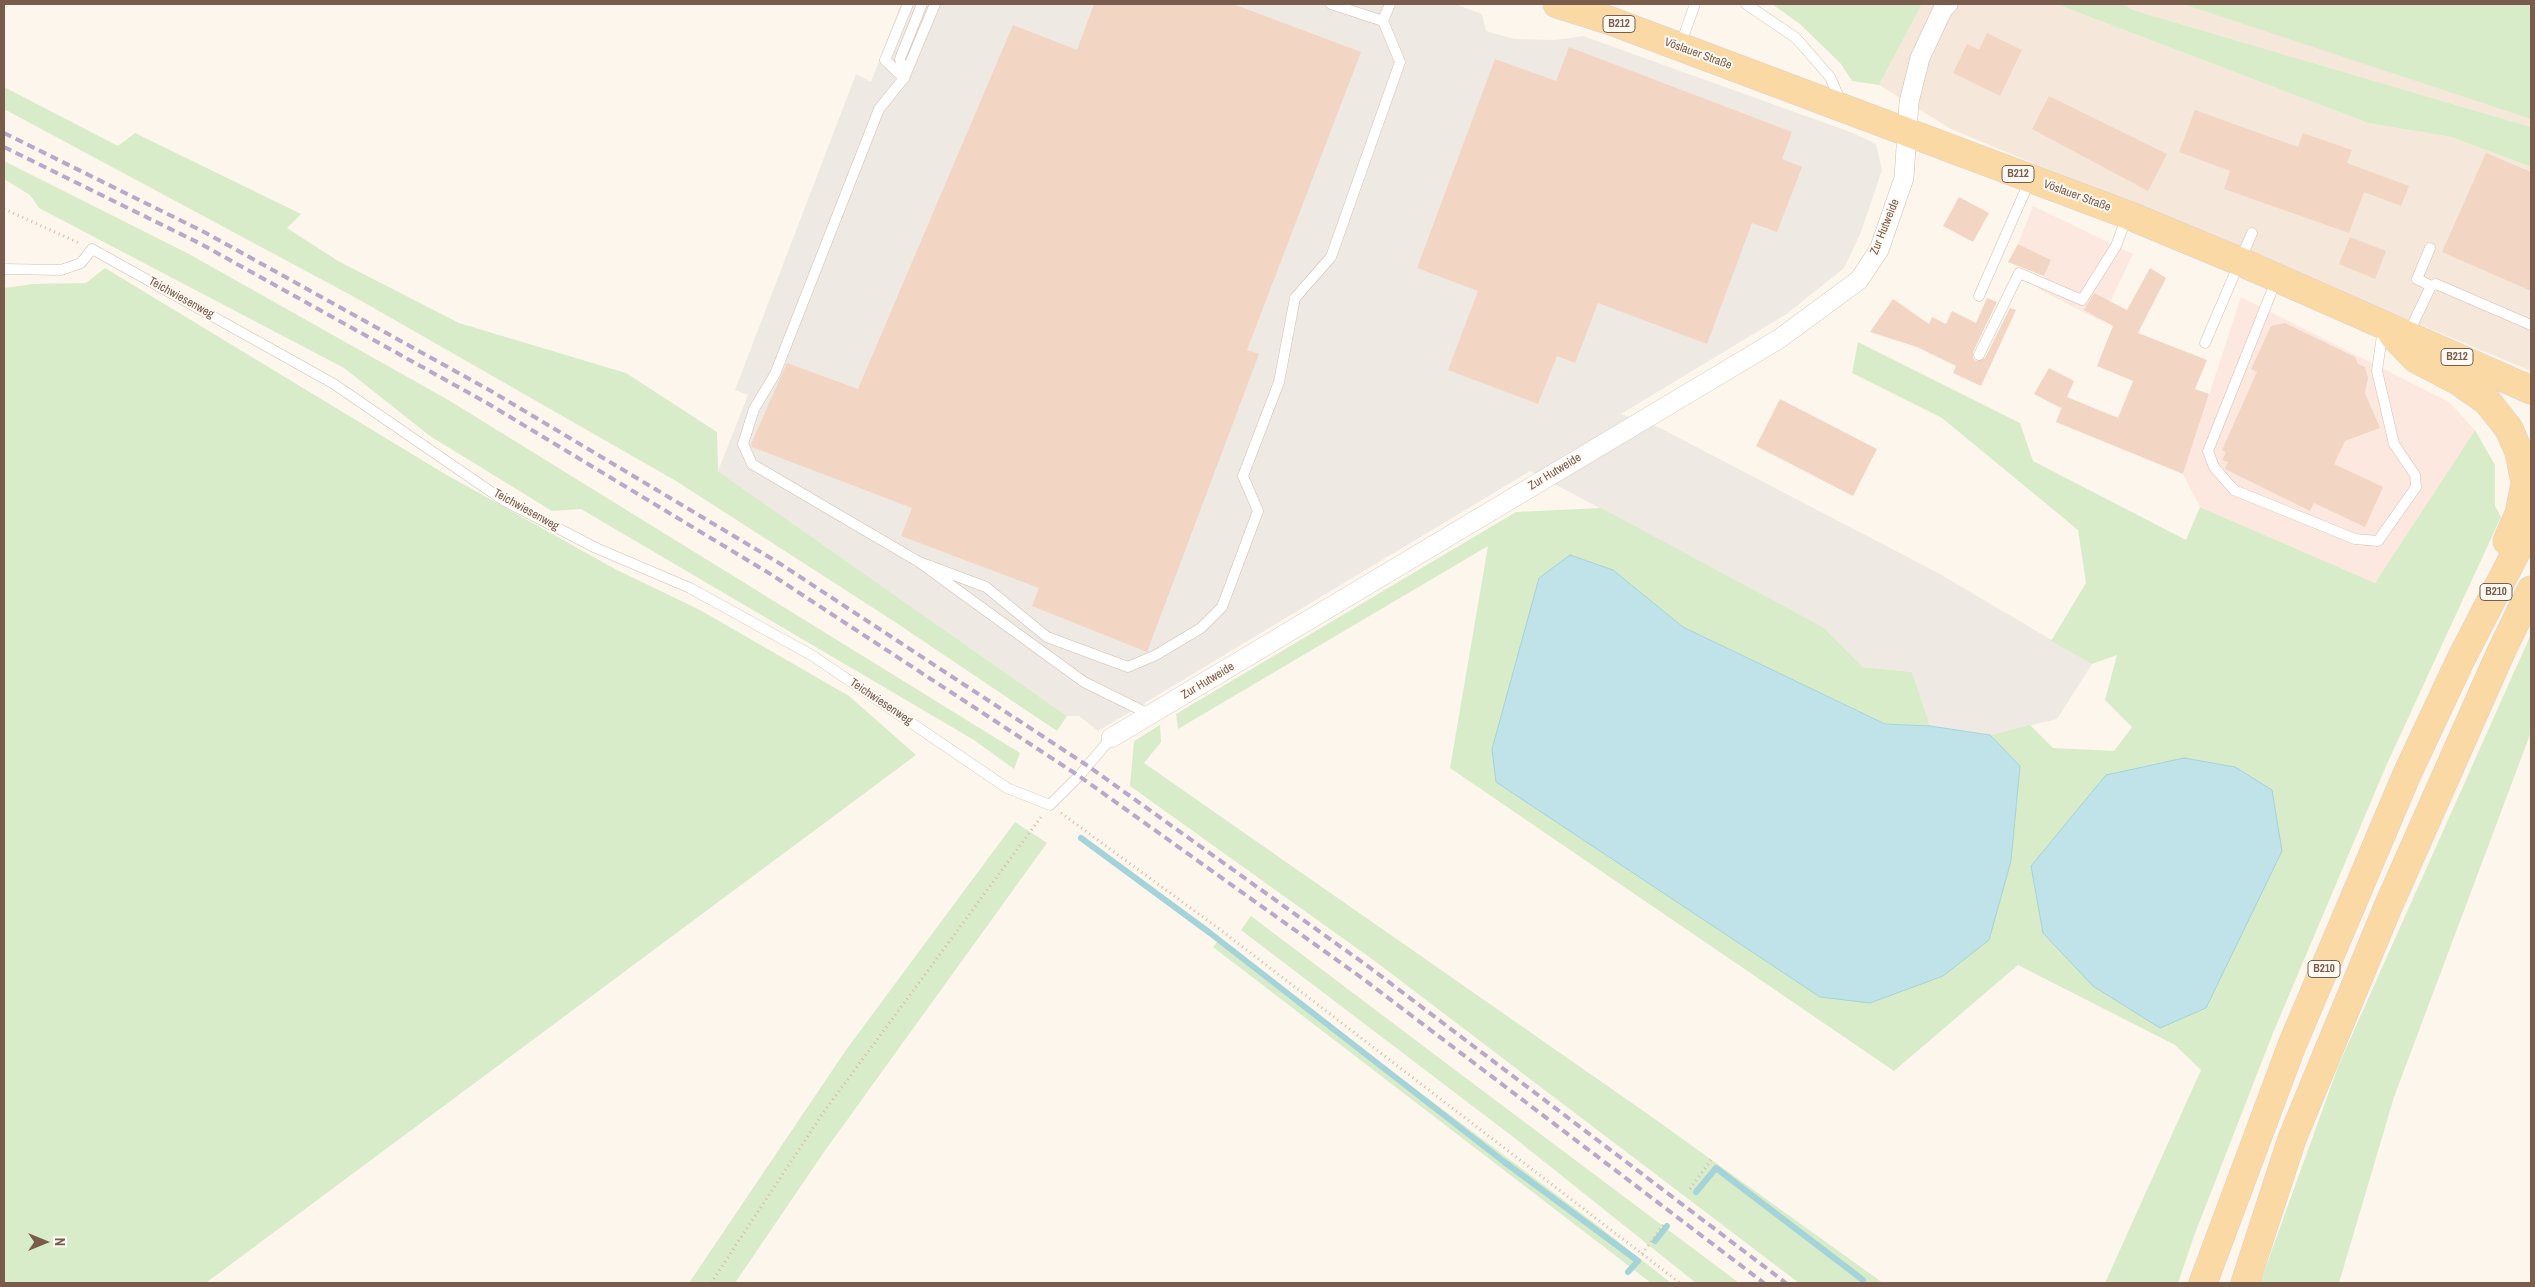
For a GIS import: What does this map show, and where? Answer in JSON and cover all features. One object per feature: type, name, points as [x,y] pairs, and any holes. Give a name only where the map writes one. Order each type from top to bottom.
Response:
[{"type":"main road","name":"Vöslauer Straße","points":[[1557,4],[1610,21],[2128,215],[2241,262],[2531,390]]},
{"type":"main road","name":"B210","points":[[2395,330],[2416,359],[2458,381],[2487,401],[2509,429],[2519,452],[2525,483],[2519,514],[2474,614],[2460,660]]},
{"type":"main road","name":"B210","points":[[2203,1283],[2292,1045],[2407,774],[2460,660],[2531,523]]},
{"type":"main road","name":"B210","points":[[2245,1283],[2300,1120],[2387,909],[2501,652],[2531,590]]},
{"type":"street","name":"Zur Hutweide","points":[[1111,738],[1779,339],[1858,280],[1879,250],[1904,178],[1909,102],[1920,58],[1943,8],[1948,4]]},
{"type":"lane","points":[[904,78],[885,60],[908,4]]},
{"type":"lane","points":[[904,78],[900,59],[922,4]]},
{"type":"lane","points":[[934,4],[904,78],[879,109],[775,374],[754,409],[743,444],[752,464],[919,562],[1084,682],[1152,715]]},
{"type":"lane","points":[[1331,4],[1383,21]]},
{"type":"lane","points":[[919,562],[986,587],[1047,637],[1128,668],[1156,655],[1201,628],[1222,607],[1258,511],[1244,476],[1279,382],[1295,298],[1331,258],[1400,62],[1383,21],[1390,4]]},
{"type":"lane","points":[[1680,47],[1695,4]]},
{"type":"lane","points":[[1746,4],[1796,38],[1830,77],[1843,108]]},
{"type":"lane","points":[[1979,296],[2030,179]]},
{"type":"lane","points":[[1979,354],[2019,272],[2082,300],[2116,246],[2128,215]]},
{"type":"lane","points":[[2205,343],[2252,233]]},
{"type":"lane","points":[[2430,248],[2417,279],[2431,286]]},
{"type":"lane","points":[[4,269],[61,270],[81,263],[92,249]]},
{"type":"lane","name":"Teichwiesenweg","points":[[92,249],[334,384],[503,500],[596,548],[690,588],[813,656],[1007,788],[1050,805]]},
{"type":"lane","points":[[2277,278],[2208,451],[2214,467],[2234,490],[2355,539],[2378,541],[2416,487],[2414,474],[2394,444],[2377,371],[2395,330],[2431,286],[2436,284],[2531,325]]},
{"type":"lane","points":[[1050,805],[1079,776],[1111,738]]},
{"type":"path","points":[[4,210],[92,249]]},
{"type":"path","points":[[711,1283],[823,1113],[1050,805],[1222,932],[1680,1283]]},
{"type":"path","points":[[1690,1189],[1711,1160]]},
{"type":"path","points":[[1642,1254],[1664,1224]]},
{"type":"shaded area","points":[[901,4],[1455,4],[1482,14],[1486,31],[1514,39],[1555,40],[1583,36],[1853,133],[1876,144],[1882,170],[1861,232],[1844,268],[1788,313],[1621,414],[1658,427],[1940,574],[2092,664],[2057,719],[1990,735],[1930,726],[1912,672],[1863,667],[1823,627],[1530,471],[1098,731],[1079,716],[1067,716],[718,471],[748,395],[735,390],[856,74],[871,82]]},
{"type":"shaded area","points":[[1922,4],[2056,4],[2368,123],[2451,137],[2531,167],[2531,371],[1951,129],[1879,85]]},
{"type":"shaded area","points":[[2124,4],[2531,4],[2531,127],[2133,10]]},
{"type":"shaded area","points":[[2033,206],[2133,254],[2101,321],[2039,289],[2051,260],[2018,244]]},
{"type":"shaded area","points":[[2241,297],[2449,402],[2475,430],[2375,583],[2200,507],[2183,474]]},
{"type":"green space","points":[[1772,4],[1922,4],[1879,85],[1852,81],[1841,64],[1800,24]]},
{"type":"green space","points":[[2056,4],[2124,4],[2133,10],[2531,127],[2531,167],[2451,137],[2368,123]]},
{"type":"green space","points":[[2183,4],[2531,4],[2531,119]]},
{"type":"green space","points":[[4,87],[118,146],[135,133],[301,214],[287,228],[338,261],[459,323],[626,373],[717,432],[718,471],[1067,716],[1057,731],[892,620],[676,481],[358,299],[4,109]]},
{"type":"green space","points":[[4,161],[189,254],[450,401],[1020,753],[1014,769],[974,740],[581,509],[552,511],[430,436],[344,368],[39,208],[30,195],[4,179]]},
{"type":"green space","points":[[105,268],[445,474],[615,569],[700,610],[849,696],[916,755],[207,1282],[4,1283],[4,288],[33,284],[86,283]]},
{"type":"green space","points":[[1858,342],[2020,423],[2033,461],[2186,540],[2200,507],[2375,583],[2475,430],[2495,465],[2495,506],[2501,517],[2386,766],[2273,1033],[2194,1236],[2178,1283],[2105,1283],[2201,1070],[2175,1045],[2018,965],[1894,1071],[1450,768],[1488,546],[1178,729],[1176,714],[1516,512],[1601,508],[1823,627],[1863,667],[1912,672],[1930,726],[1885,724],[1683,627],[1613,570],[1492,749],[2020,767],[1990,735],[2030,725],[2053,748],[2114,751],[2132,727],[2105,700],[2117,655],[2092,664],[2051,641],[2086,583],[2078,530],[1942,418],[1852,373]]},
{"type":"green space","points":[[2531,634],[2531,732],[2394,1097],[2339,1283],[2260,1283],[2339,1064]]},
{"type":"green space","points":[[1160,725],[1161,742],[1144,763],[1652,1117],[1883,1283],[1799,1283],[1376,962],[1130,786],[1134,741]]},
{"type":"green space","points":[[1015,822],[1047,843],[824,1152],[735,1283],[689,1283],[846,1050]]},
{"type":"green space","points":[[1251,916],[1739,1283],[1696,1283],[1512,1136],[1241,930]]},
{"type":"green space","points":[[1218,941],[1601,1228],[1671,1283],[1651,1283],[1213,947]]},
{"type":"water","points":[[1570,555],[1613,570],[1683,627],[1885,724],[1930,726],[1990,735],[2020,766],[2011,861],[1989,940],[1943,976],[1870,1003],[1820,997],[1496,782],[1492,749],[1539,578]]},
{"type":"water","points":[[2184,758],[2235,767],[2272,790],[2282,851],[2206,1008],[2160,1028],[2093,986],[2043,933],[2031,866],[2106,775]]},
{"type":"building","points":[[1094,4],[1233,4],[1361,52],[1247,350],[1259,354],[1147,652],[1032,606],[1039,588],[901,536],[912,508],[752,447],[751,444],[787,363],[858,389],[1013,25],[1077,50]]},
{"type":"building","points":[[1987,33],[2022,50],[2000,96],[1953,73],[1967,44],[1979,50]]},
{"type":"building","points":[[1569,47],[1792,132],[1782,159],[1802,167],[1777,232],[1752,223],[1707,344],[1598,303],[1575,363],[1557,356],[1538,404],[1448,370],[1478,291],[1417,268],[1495,59],[1556,81]]},
{"type":"building","points":[[2049,96],[2167,154],[2148,191],[2032,129]]},
{"type":"building","points":[[2195,110],[2298,147],[2303,133],[2352,150],[2347,163],[2409,186],[2401,206],[2364,192],[2349,233],[2224,189],[2230,171],[2179,152]]},
{"type":"building","points":[[2486,153],[2531,172],[2531,291],[2442,252]]},
{"type":"building","points":[[1959,197],[1989,213],[1973,242],[1943,226]]},
{"type":"building","points":[[2350,237],[2386,251],[2375,279],[2339,264]]},
{"type":"building","points":[[2018,244],[2051,260],[2044,276],[2008,262]]},
{"type":"building","points":[[2150,268],[2166,278],[2138,333],[2207,360],[2195,389],[2209,394],[2183,474],[2056,422],[2063,404],[2061,408],[2034,394],[2049,368],[2074,381],[2067,397],[2118,418],[2133,381],[2097,366],[2113,326],[2084,310],[2094,293],[2127,310]]},
{"type":"building","points":[[1987,298],[1997,302],[1973,352],[1973,358],[1976,361],[1985,358],[2010,308],[2016,310],[1981,386],[1953,373],[1956,366],[1917,347],[1870,332],[1893,299],[1929,324],[1932,317],[1946,324],[1952,311],[1976,323]]},
{"type":"building","points":[[2285,323],[2355,357],[2358,364],[2365,367],[2368,378],[2365,393],[2380,428],[2345,441],[2334,464],[2383,487],[2365,527],[2314,503],[2310,511],[2225,469],[2228,462],[2222,460],[2226,452],[2222,450],[2257,372],[2251,369],[2271,326]]},
{"type":"building","points":[[1780,399],[1877,449],[1853,496],[1756,446]]},
{"type":"waterway","points":[[1081,838],[1210,933],[1503,1161],[1638,1261],[1628,1272]]},
{"type":"waterway","points":[[1696,1192],[1716,1168],[1863,1280]]},
{"type":"waterway","points":[[1655,1241],[1667,1226]]},
{"type":"railway","points":[[4,133],[206,233],[491,391],[779,563],[1088,766],[1369,967],[1786,1283]]},
{"type":"railway","points":[[4,147],[201,244],[487,403],[772,575],[1079,776],[1362,978],[1764,1283]]}]
